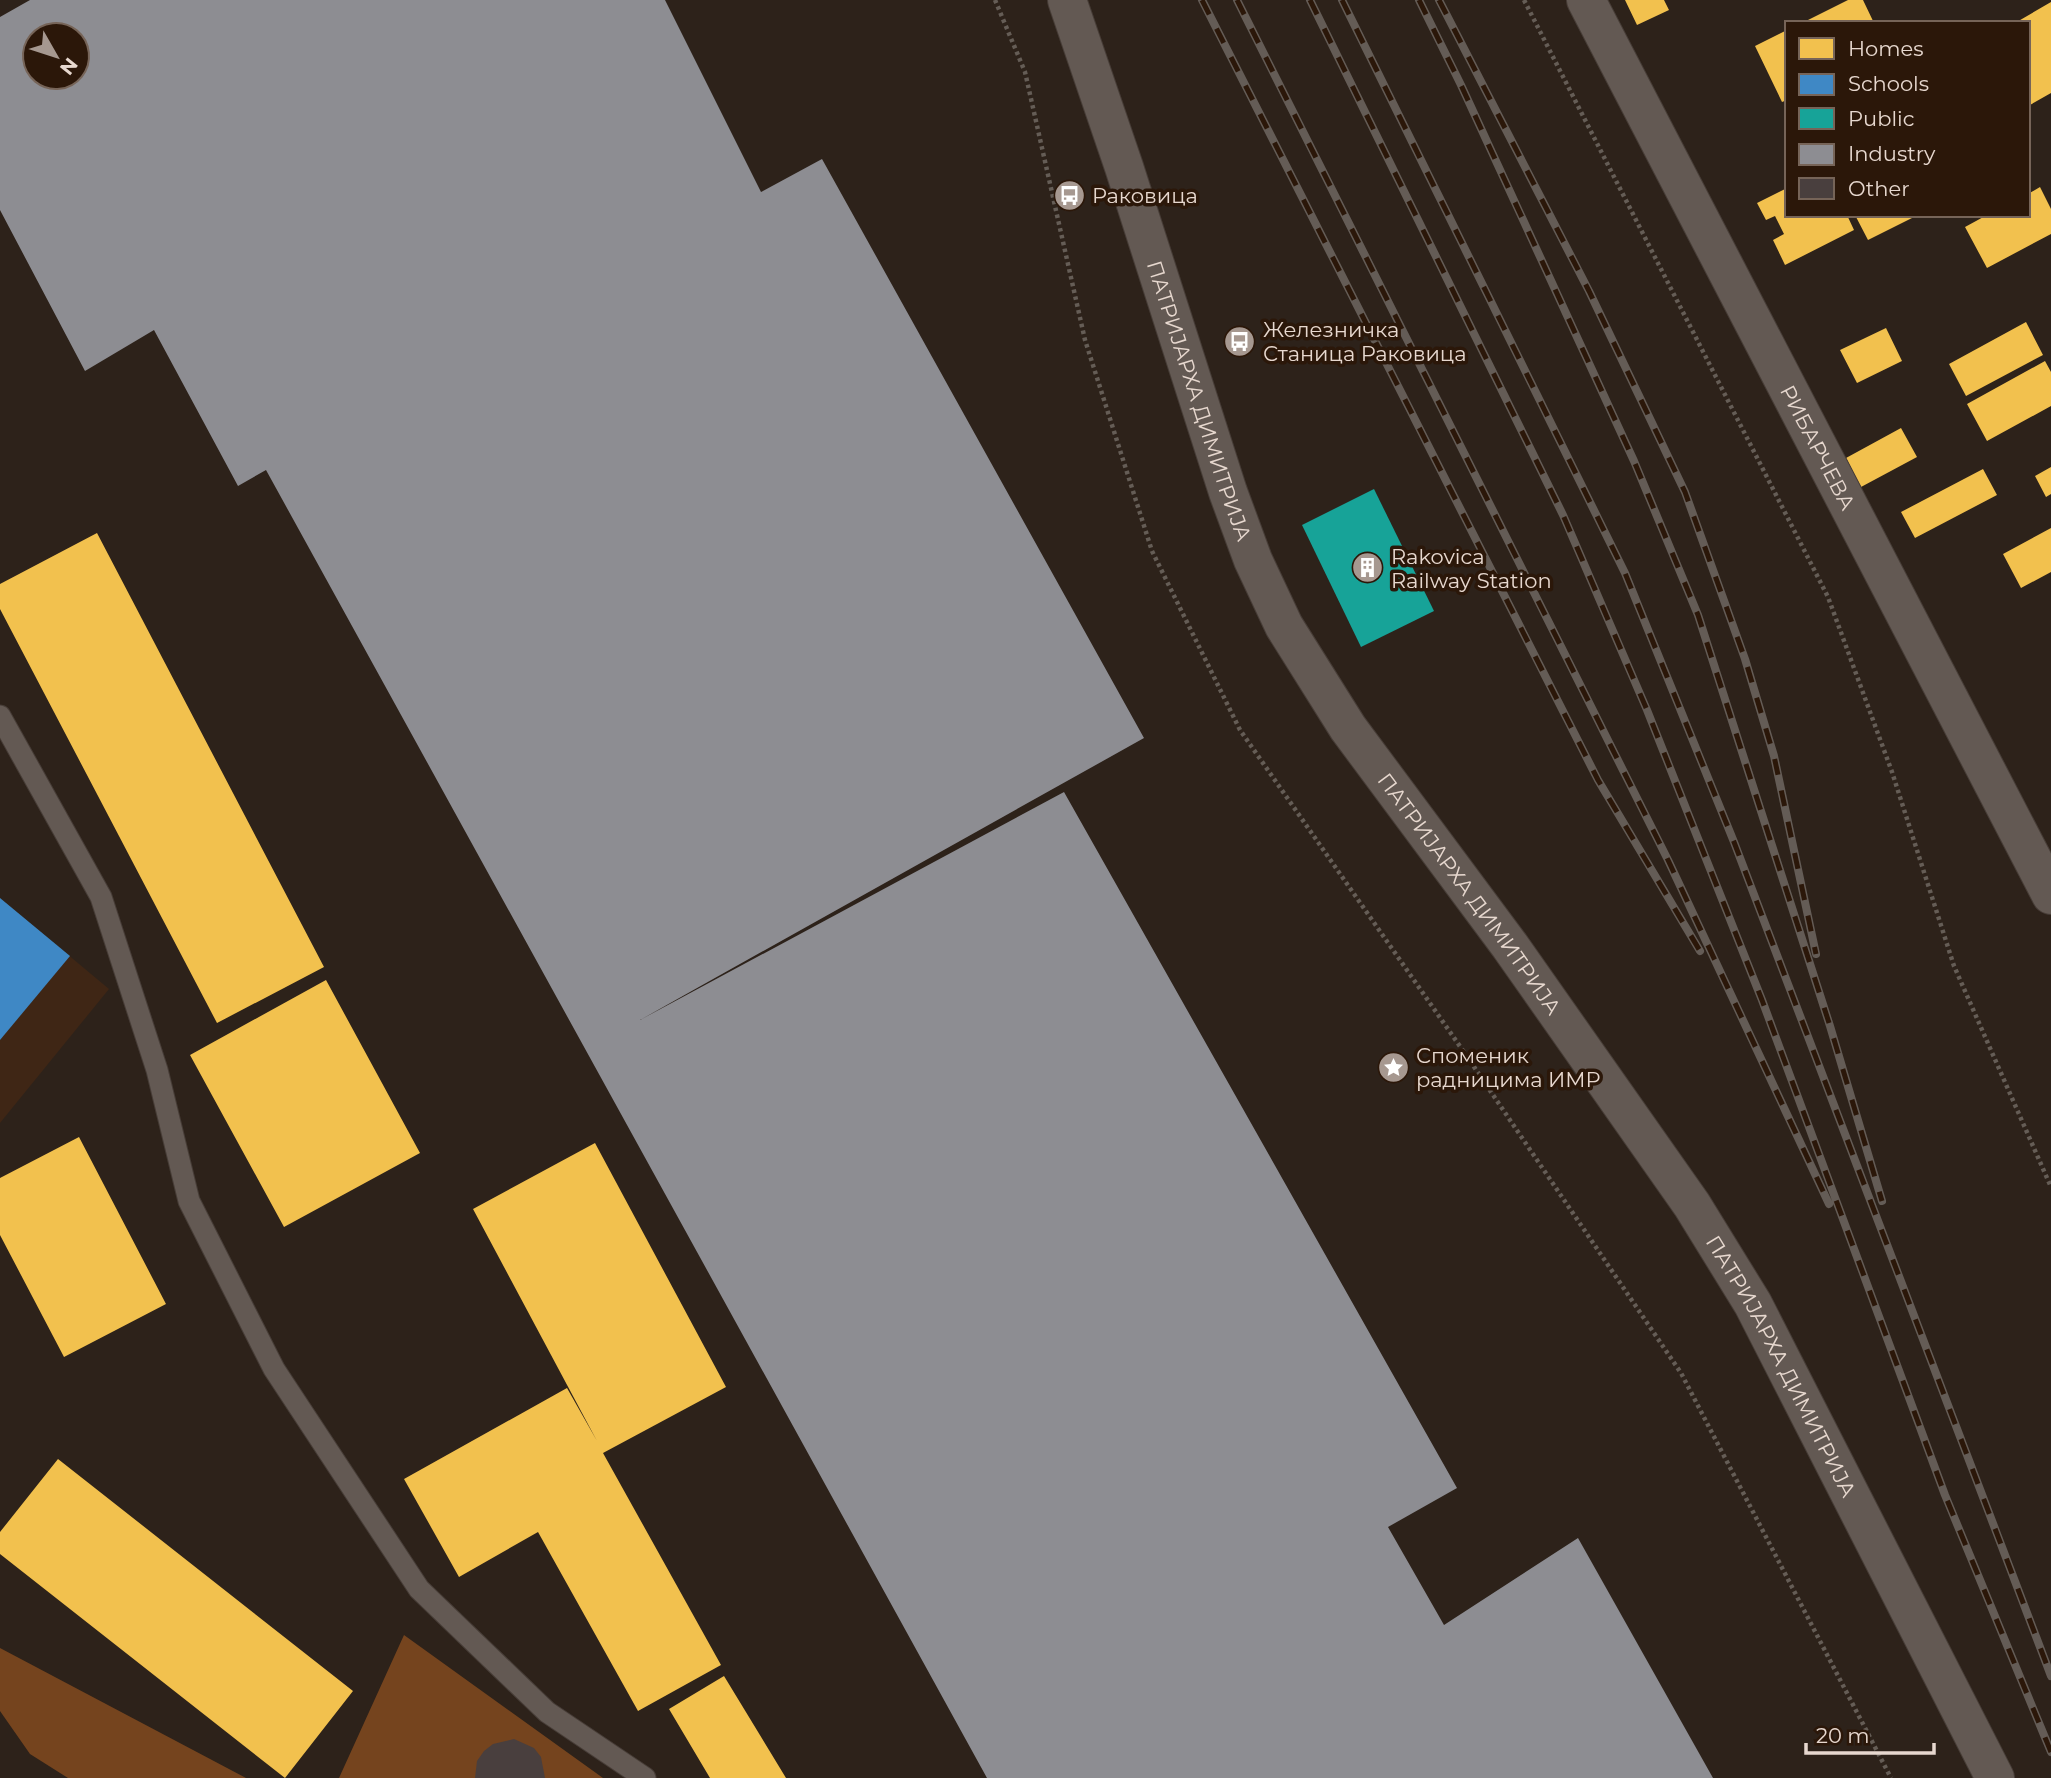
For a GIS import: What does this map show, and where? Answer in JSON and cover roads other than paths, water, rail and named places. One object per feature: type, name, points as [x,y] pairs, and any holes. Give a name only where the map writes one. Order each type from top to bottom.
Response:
[{"type":"main road","name":"ПАТРИЈАРХА ДИМИТРИЈА","points":[[1067,0],[1120,154],[1228,492],[1258,572],[1284,626],[1348,728],[1510,946],[1692,1205],[1746,1293],[1995,1778]]},
{"type":"main road","name":"РИБАРЧЕВА","points":[[1586,0],[2051,895]]},
{"type":"lane","points":[[0,716],[101,897],[157,1070],[189,1201],[274,1369],[419,1589],[547,1712],[645,1778]]},
{"type":"railway","points":[[1202,0],[1598,780],[1700,951]]},
{"type":"railway","points":[[1237,0],[1668,860],[1829,1204]]},
{"type":"railway","points":[[1310,0],[1563,515],[1647,710],[1762,1000],[1945,1495],[2051,1752]]},
{"type":"railway","points":[[1342,0],[1625,573],[1734,842],[2051,1676]]},
{"type":"railway","points":[[1419,0],[1461,85],[1634,461],[1698,615],[1830,1026],[1882,1201]]},
{"type":"railway","points":[[1439,0],[1589,291],[1685,492],[1745,659],[1774,756],[1816,954]]},
{"type":"place","name":"Раковица","points":[[1069,195]]},
{"type":"place","name":"Железничка Станица Раковица","points":[[1240,341]]},
{"type":"place","name":"Rakovica Railway Station","points":[[1368,568]]},
{"type":"place","name":"Споменик радницима ИМР","points":[[1393,1067]]}]
